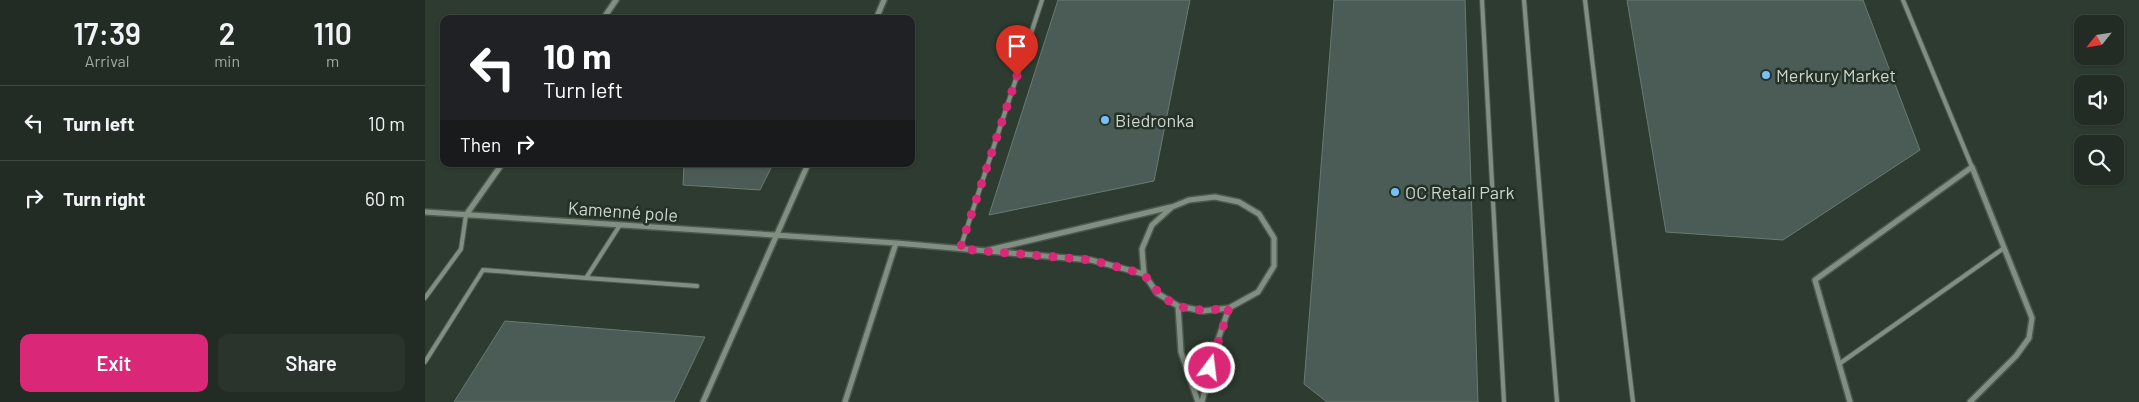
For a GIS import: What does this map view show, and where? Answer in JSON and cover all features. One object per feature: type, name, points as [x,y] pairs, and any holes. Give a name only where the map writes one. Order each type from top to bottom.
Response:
[{"type":"street","points":[[606,15],[616,0]]},
{"type":"street","points":[[878,15],[884,0]]},
{"type":"street","points":[[466,215],[500,167]]},
{"type":"street","points":[[703,402],[807,167]]},
{"type":"street","points":[[1850,402],[1815,280],[1972,167],[2032,318],[2029,338],[2016,356],[1970,402]]},
{"type":"street","points":[[984,251],[1172,207],[1189,200],[1215,197],[1239,202],[1259,214],[1274,238],[1274,266],[1258,292],[1229,308],[1203,312],[1177,306],[1157,293],[1144,274],[1142,249],[1152,225],[1172,207]]},
{"type":"street","name":"Kamenné pole","points":[[425,212],[778,233],[895,243],[1091,260],[1144,274]]},
{"type":"street","points":[[845,402],[895,243]]},
{"type":"street","points":[[1177,306],[1181,352],[1197,402]]},
{"type":"street","points":[[1202,402],[1214,351],[1229,308]]},
{"type":"lane","points":[[960,249],[1042,0]]},
{"type":"lane","points":[[1482,0],[1504,402]]},
{"type":"lane","points":[[1524,0],[1557,402]]},
{"type":"lane","points":[[1585,0],[1633,402]]},
{"type":"lane","points":[[1903,0],[1972,167]]},
{"type":"lane","points":[[425,298],[461,250],[466,215]]},
{"type":"lane","points":[[586,278],[621,225]]},
{"type":"lane","points":[[1839,364],[2004,248]]},
{"type":"lane","points":[[425,362],[483,270],[697,286]]},
{"type":"building","points":[[1058,0],[1190,0],[1154,181],[989,215]]},
{"type":"building","name":"OC Retail Park","points":[[1334,0],[1465,0],[1478,402],[1327,402],[1304,384]]},
{"type":"building","name":"Merkury Market","points":[[1627,0],[1863,0],[1920,150],[1783,240],[1666,232]]},
{"type":"building","points":[[684,167],[772,167],[760,190],[683,185]]},
{"type":"building","points":[[505,321],[705,337],[674,402],[454,402]]},
{"type":"place","name":"Merkury Market","points":[[1766,75]]},
{"type":"place","name":"Biedronka","points":[[1105,120]]},
{"type":"place","name":"OC Retail Park","points":[[1395,192]]},
{"type":"route","points":[[1017,76],[960,249],[1091,260],[1144,274],[1157,293],[1177,306],[1203,312],[1229,308],[1210,368]]}]
